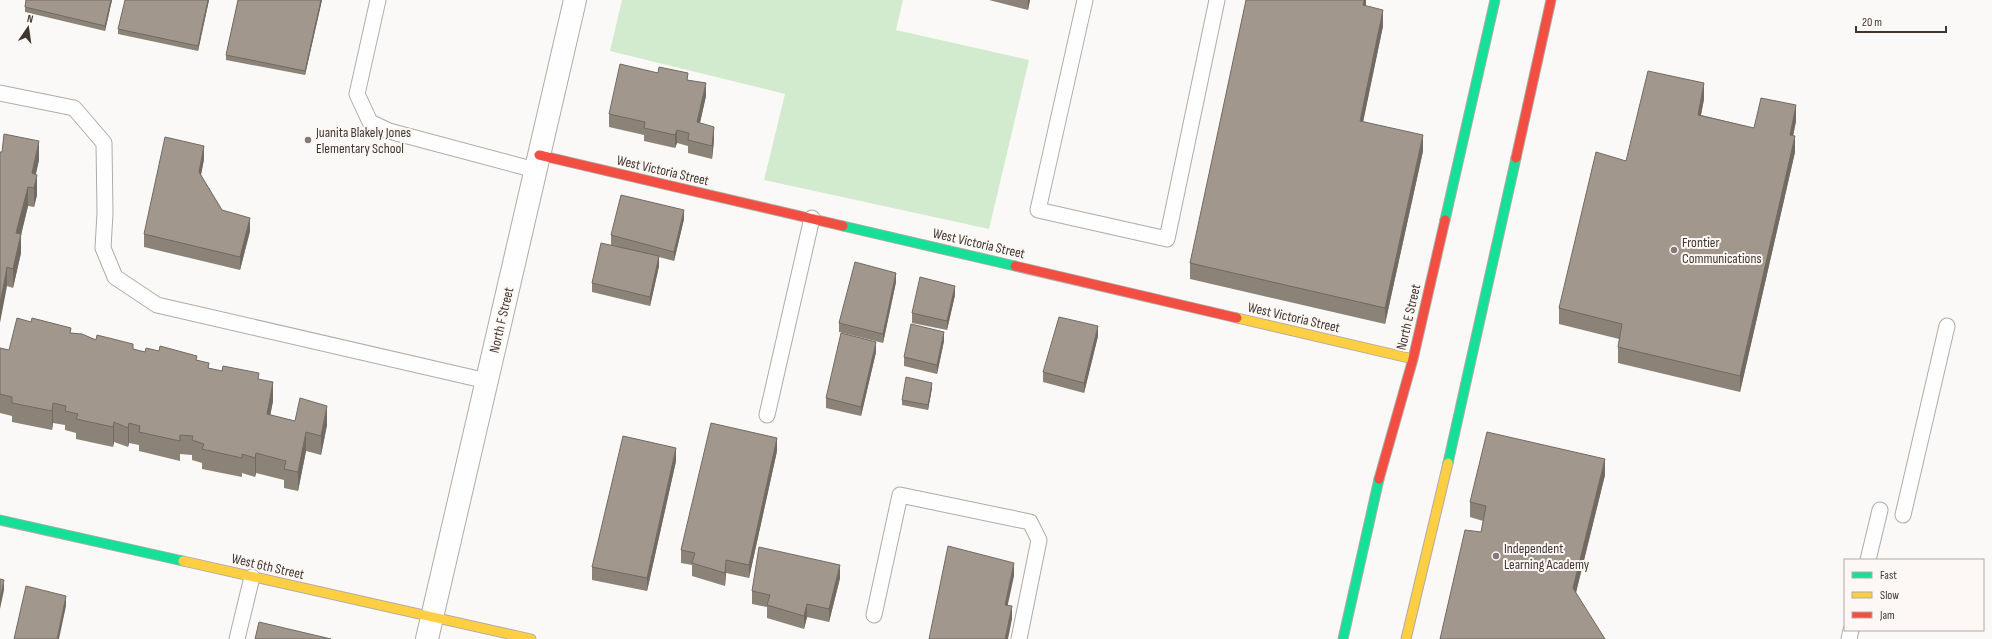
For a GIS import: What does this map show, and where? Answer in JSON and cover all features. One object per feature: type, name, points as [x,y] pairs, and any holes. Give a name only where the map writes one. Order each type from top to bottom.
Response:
[{"type":"street","name":"North F Street","points":[[427,639],[575,0]]},
{"type":"street","name":"North E Street","points":[[1343,639],[1380,472],[1413,359],[1495,0]]},
{"type":"street","points":[[1406,639],[1459,416],[1551,0]]},
{"type":"street","name":"West Victoria Street","points":[[537,163],[812,218],[1413,359]]},
{"type":"street","name":"West 6th Street","points":[[0,520],[531,639]]},
{"type":"lane","points":[[378,0],[357,94],[370,122],[389,131],[537,163]]},
{"type":"lane","points":[[1085,0],[1038,210],[1168,239],[1217,0]]},
{"type":"lane","points":[[0,93],[74,108],[104,143],[105,213],[103,248],[115,277],[157,305],[487,381]]},
{"type":"lane","points":[[767,415],[812,218]]},
{"type":"lane","points":[[1903,515],[1948,326]]},
{"type":"lane","points":[[874,615],[900,495],[1030,522],[1039,540],[1019,639]]},
{"type":"lane","points":[[1868,559],[1880,510]]},
{"type":"lane","points":[[237,639],[252,577]]},
{"type":"green space","points":[[622,0],[903,0],[896,30],[1029,60],[989,229],[764,180],[785,94],[610,51]]},
{"type":"building","points":[[26,0],[111,0],[105,26],[25,7]]},
{"type":"building","points":[[125,0],[208,0],[198,46],[118,29]]},
{"type":"building","points":[[238,0],[321,0],[305,71],[226,55]]},
{"type":"building","points":[[1246,0],[1364,0],[1363,5],[1383,10],[1360,121],[1423,135],[1385,308],[1190,263]]},
{"type":"building","points":[[620,64],[658,73],[659,67],[688,73],[687,80],[706,83],[697,122],[714,127],[712,146],[688,140],[689,133],[677,130],[675,135],[644,128],[645,122],[609,114]]},
{"type":"building","name":"Frontier Communications","points":[[1648,71],[1704,83],[1698,115],[1754,128],[1761,98],[1796,105],[1790,135],[1795,136],[1740,376],[1618,347],[1622,324],[1559,308],[1596,152],[1626,161]]},
{"type":"building","points":[[4,134],[39,141],[32,173],[37,175],[34,188],[28,187],[16,233],[21,234],[13,269],[7,267],[0,304],[0,152],[2,152]]},
{"type":"building","points":[[165,137],[204,146],[199,172],[222,210],[250,218],[240,257],[144,234]]},
{"type":"building","points":[[621,195],[684,210],[674,252],[611,235]]},
{"type":"building","points":[[601,243],[659,256],[650,297],[592,283]]},
{"type":"building","points":[[855,262],[896,273],[883,334],[839,323]]},
{"type":"building","points":[[920,277],[955,286],[947,321],[912,313]]},
{"type":"building","points":[[1059,317],[1098,326],[1084,383],[1043,372]]},
{"type":"building","points":[[17,318],[31,322],[32,318],[71,328],[70,333],[82,334],[96,340],[97,335],[133,344],[133,349],[145,352],[146,348],[159,351],[160,346],[197,356],[196,360],[209,363],[208,368],[222,371],[223,366],[259,373],[258,379],[273,382],[267,414],[295,421],[300,398],[327,406],[321,436],[306,432],[298,472],[284,469],[286,461],[256,453],[255,458],[242,454],[242,458],[202,449],[204,444],[192,440],[193,436],[180,435],[180,441],[139,432],[140,426],[129,423],[128,428],[114,422],[113,427],[76,419],[78,414],[65,411],[66,406],[53,403],[52,411],[12,403],[12,397],[0,394],[0,348],[9,350]]},
{"type":"building","points":[[911,324],[944,332],[937,365],[904,357]]},
{"type":"building","points":[[841,333],[876,342],[861,407],[826,398]]},
{"type":"building","points":[[906,377],[932,383],[928,405],[902,400]]},
{"type":"building","points":[[711,423],[777,438],[749,565],[726,560],[725,573],[692,563],[695,553],[681,550]]},
{"type":"building","points":[[1487,432],[1605,459],[1573,588],[1605,639],[1440,639],[1465,530],[1481,532],[1486,506],[1470,502]]},
{"type":"building","points":[[623,436],[676,448],[647,578],[592,567]]},
{"type":"building","points":[[948,546],[1014,563],[1005,605],[1012,606],[1005,639],[929,639]]},
{"type":"building","points":[[759,547],[840,565],[829,609],[807,604],[804,616],[767,605],[770,595],[752,591]]},
{"type":"building","points":[[0,579],[4,580],[0,600]]},
{"type":"building","points":[[26,586],[66,596],[57,639],[14,639]]},
{"type":"building","points":[[259,622],[331,639],[255,639]]},
{"type":"traffic: fast","points":[[1445,220],[1495,0]]},
{"type":"traffic: fast","points":[[1448,463],[1516,158]]},
{"type":"traffic: fast","points":[[843,226],[1015,266]]},
{"type":"traffic: fast","points":[[1343,639],[1379,479]]},
{"type":"traffic: fast","points":[[0,520],[183,561]]},
{"type":"traffic: slow","points":[[1237,318],[1413,359]]},
{"type":"traffic: slow","points":[[1406,639],[1448,463]]},
{"type":"traffic: slow","points":[[183,561],[531,639]]},
{"type":"traffic: jam","points":[[1516,158],[1551,0]]},
{"type":"traffic: jam","points":[[539,155],[843,226]]},
{"type":"traffic: jam","points":[[1379,479],[1413,359],[1445,220]]},
{"type":"traffic: jam","points":[[1015,266],[1237,318]]},
{"type":"place","name":"Juanita Blakely Jones Elementary School","points":[[308,140]]},
{"type":"place","name":"Frontier Communications","points":[[1674,250]]},
{"type":"place","name":"Independent Learning Academy","points":[[1496,556]]}]
